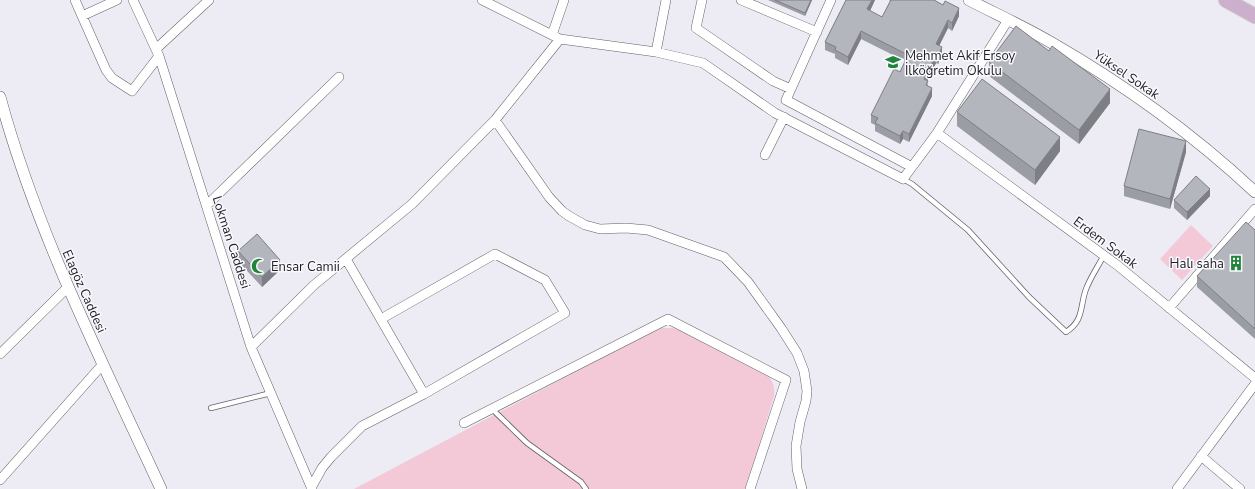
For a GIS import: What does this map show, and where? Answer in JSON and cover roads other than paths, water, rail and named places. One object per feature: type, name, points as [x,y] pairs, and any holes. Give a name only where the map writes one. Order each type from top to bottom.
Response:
[{"type":"main road","points":[[1226,0],[1255,16]]},
{"type":"street","points":[[75,0],[106,70],[112,78],[132,91],[157,53],[209,0]]},
{"type":"street","points":[[82,16],[117,0]]},
{"type":"street","name":"Lokman Caddesi","points":[[133,0],[157,53],[252,347],[311,488]]},
{"type":"street","points":[[482,0],[556,37],[656,52],[703,63],[776,113],[903,179],[937,133],[1008,20]]},
{"type":"street","points":[[252,347],[314,285],[412,204],[495,120],[556,37],[564,0]]},
{"type":"street","points":[[656,52],[666,0]]},
{"type":"street","points":[[702,0],[696,28],[773,81],[791,89]]},
{"type":"street","points":[[741,0],[816,32]]},
{"type":"street","points":[[831,0],[786,100],[912,167]]},
{"type":"street","name":"Yüksel Sokak","points":[[969,0],[1051,42],[1124,88],[1189,136],[1255,192]]},
{"type":"street","points":[[207,205],[339,77]]},
{"type":"street","name":"Elagöz Caddesi","points":[[0,97],[20,165],[36,209],[68,287],[161,489]]},
{"type":"street","points":[[765,155],[784,117]]},
{"type":"street","points":[[495,120],[549,197],[562,211],[577,221],[593,228],[638,228],[657,233],[724,257],[748,282],[797,353],[804,371],[807,391],[806,401],[800,422],[796,446],[797,469],[802,489]]},
{"type":"street","name":"Erdem Sokak","points":[[937,133],[1104,255],[1255,378]]},
{"type":"street","points":[[1169,308],[1255,209]]},
{"type":"street","points":[[311,488],[322,468],[331,457],[362,426],[424,394],[565,313],[545,280],[495,254],[381,319]]},
{"type":"street","points":[[346,259],[424,394]]},
{"type":"street","points":[[0,354],[68,287]]},
{"type":"street","points":[[464,424],[668,319],[786,380],[750,489]]},
{"type":"street","points":[[0,480],[103,364]]},
{"type":"street","points":[[1177,489],[1255,384]]},
{"type":"street","points":[[1202,456],[1240,489]]},
{"type":"lane","points":[[903,179],[912,184],[968,230],[1028,297],[1066,332],[1073,328],[1081,315],[1085,291],[1104,255]]},
{"type":"lane","points":[[211,408],[271,393]]},
{"type":"lane","points":[[492,409],[528,443],[581,482],[586,489]]},
{"type":"place","name":"Mehmet Akif Ersoy İlköğretim Okulu","points":[[893,62]]},
{"type":"place","name":"Halı saha","points":[[1236,263]]},
{"type":"place","name":"Ensar Camii","points":[[259,266]]}]
